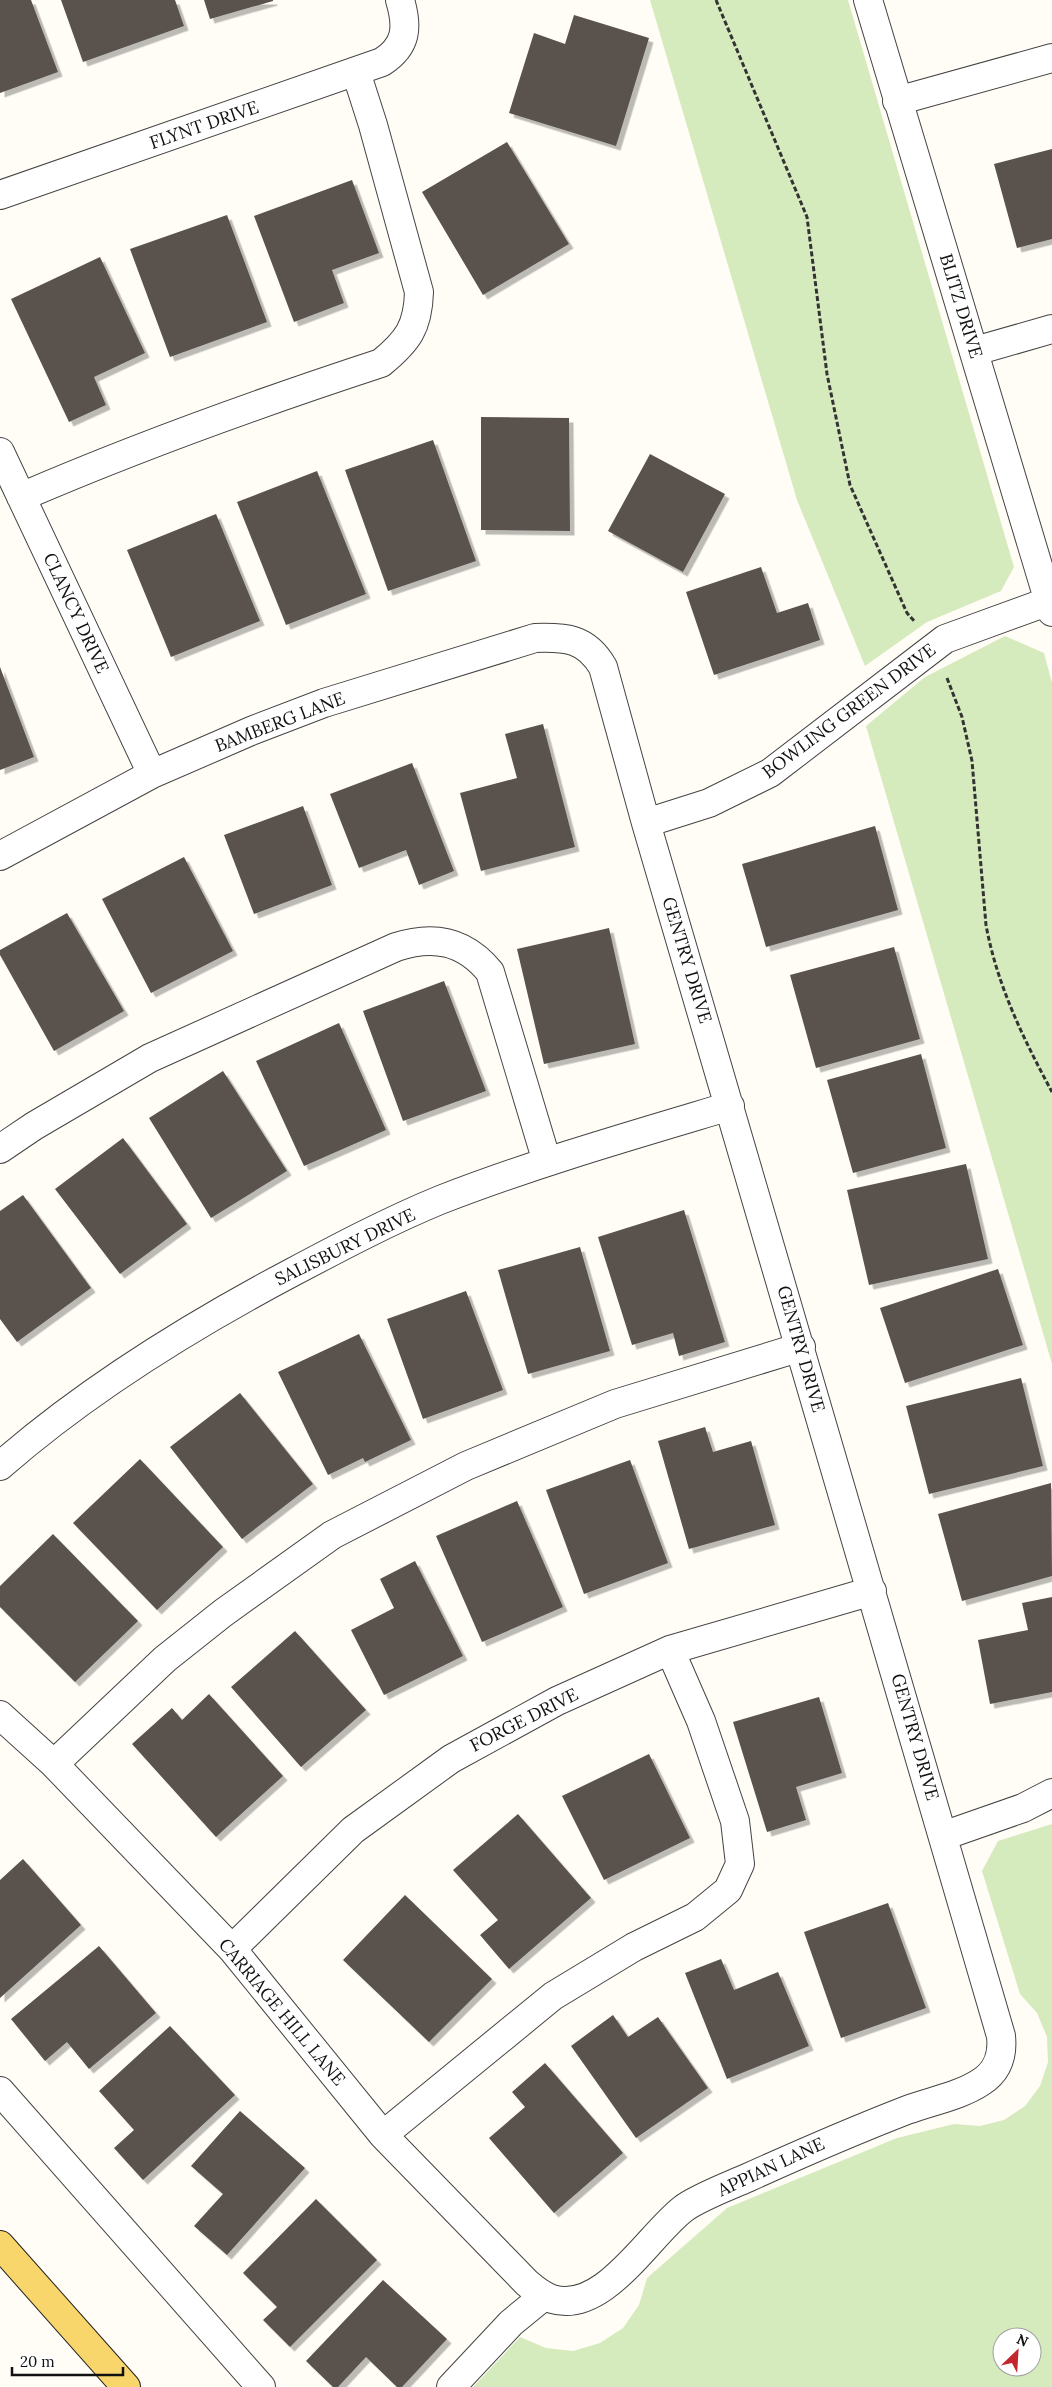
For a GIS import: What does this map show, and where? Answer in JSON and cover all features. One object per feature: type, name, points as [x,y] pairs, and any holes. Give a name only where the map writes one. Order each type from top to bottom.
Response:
[{"type":"main road","points":[[0,2245],[126,2387]]},
{"type":"street","name":"FLYNT DRIVE","points":[[0,195],[382,62],[394,54],[401,44],[405,28],[400,0]]},
{"type":"street","name":"BLITZ DRIVE","points":[[868,0],[897,101],[1051,604]]},
{"type":"street","points":[[897,101],[1052,58]]},
{"type":"street","points":[[21,497],[117,456],[381,363],[406,341],[417,319],[419,292],[373,125],[356,72]]},
{"type":"street","points":[[975,351],[1052,329]]},
{"type":"street","name":"CLANCY DRIVE","points":[[0,452],[152,774]]},
{"type":"street","name":"BOWLING GREEN DRIVE","points":[[646,823],[709,802],[770,773],[945,638],[1051,604]]},
{"type":"street","name":"BAMBERG LANE","points":[[0,856],[152,774],[324,702],[535,638],[564,638],[577,642]]},
{"type":"street","name":"GENTRY DRIVE","points":[[577,642],[596,654],[603,667],[646,823],[801,1347],[1001,2036],[1002,2052],[996,2066]]},
{"type":"street","points":[[0,1149],[34,1126],[150,1058],[396,947],[413,941],[433,941],[449,943],[467,950],[479,959],[490,972],[547,1162]]},
{"type":"street","name":"SALISBURY DRIVE","points":[[0,1466],[60,1416],[217,1312],[377,1229],[438,1201],[547,1162],[730,1106]]},
{"type":"street","points":[[54,1764],[165,1659],[223,1613],[332,1535],[466,1466],[615,1404],[801,1347]]},
{"type":"street","name":"FORGE DRIVE","points":[[232,1949],[353,1830],[451,1758],[557,1701],[670,1650],[872,1591]]},
{"type":"street","points":[[383,2135],[553,1996],[634,1947],[695,1917],[728,1890],[740,1864],[735,1821],[701,1721],[670,1650]]},
{"type":"street","name":"CARRIAGE HILL LANE","points":[[0,1716],[54,1764],[232,1949],[383,2135],[527,2282],[555,2298]]},
{"type":"street","points":[[943,1836],[1023,1808],[1052,1792]]},
{"type":"street","name":"APPIAN LANE","points":[[555,2298],[582,2299],[597,2292],[620,2274],[683,2208],[822,2143],[931,2101],[965,2090],[982,2082],[996,2066]]},
{"type":"street","points":[[0,2090],[261,2387]]},
{"type":"street","points":[[451,2387],[511,2323],[555,2298]]},
{"type":"path","points":[[716,0],[807,217],[827,374],[850,485],[907,613],[936,645],[962,717],[972,761],[982,889],[990,951],[1010,1008],[1052,1092]]},
{"type":"green space","points":[[650,0],[848,0],[1014,567],[1001,591],[927,622],[865,666],[797,500]]},
{"type":"green space","points":[[1005,636],[1044,653],[1052,683],[1052,1364],[866,726],[925,677]]},
{"type":"green space","points":[[1052,1824],[1052,2387],[473,2387],[520,2337],[546,2348],[573,2351],[600,2343],[623,2328],[639,2305],[647,2278],[727,2208],[897,2138],[954,2124],[980,2126],[1004,2120],[1025,2106],[1040,2086],[1048,2062],[1047,2037],[1037,2013],[1020,1994],[982,1871],[998,1841]]},
{"type":"building","points":[[0,0],[31,0],[58,72],[0,93]]},
{"type":"building","points":[[61,0],[175,0],[184,26],[83,62]]},
{"type":"building","points":[[204,0],[273,0],[273,1],[210,19]]},
{"type":"building","points":[[574,15],[649,38],[616,146],[509,113],[534,33],[565,44]]},
{"type":"building","points":[[507,142],[569,244],[483,295],[422,192]]},
{"type":"building","points":[[1052,149],[1052,239],[1017,248],[994,164]]},
{"type":"building","points":[[352,180],[379,253],[332,270],[344,303],[294,322],[254,216]]},
{"type":"building","points":[[227,215],[267,322],[170,357],[130,249]]},
{"type":"building","points":[[100,257],[145,353],[94,377],[106,405],[69,422],[11,299]]},
{"type":"building","points":[[481,417],[569,418],[570,531],[481,530]]},
{"type":"building","points":[[433,440],[476,561],[388,591],[345,470]]},
{"type":"building","points":[[650,454],[725,494],[683,572],[608,531]]},
{"type":"building","points":[[317,471],[366,594],[286,625],[237,502]]},
{"type":"building","points":[[216,514],[260,621],[171,657],[127,550]]},
{"type":"building","points":[[761,567],[777,613],[808,603],[820,640],[714,675],[686,592]]},
{"type":"building","points":[[0,667],[34,757],[0,770]]},
{"type":"building","points":[[543,724],[575,847],[481,871],[460,793],[517,778],[505,734]]},
{"type":"building","points":[[412,763],[454,871],[419,885],[406,850],[359,868],[330,794]]},
{"type":"building","points":[[303,806],[332,885],[254,914],[224,835]]},
{"type":"building","points":[[875,826],[898,910],[766,947],[742,864]]},
{"type":"building","points":[[184,857],[233,951],[151,993],[102,899]]},
{"type":"building","points":[[67,913],[124,1011],[54,1051],[0,955],[0,950]]},
{"type":"building","points":[[609,928],[635,1044],[544,1064],[517,949]]},
{"type":"building","points":[[894,947],[920,1039],[816,1068],[790,975]]},
{"type":"building","points":[[444,981],[486,1091],[403,1121],[363,1011]]},
{"type":"building","points":[[339,1023],[386,1130],[304,1166],[256,1061]]},
{"type":"building","points":[[921,1054],[946,1148],[853,1173],[827,1080]]},
{"type":"building","points":[[223,1071],[287,1171],[211,1218],[149,1118]]},
{"type":"building","points":[[123,1138],[187,1224],[120,1274],[55,1189]]},
{"type":"building","points":[[966,1164],[988,1259],[869,1285],[847,1190]]},
{"type":"building","points":[[23,1195],[91,1288],[17,1342],[0,1319],[0,1211]]},
{"type":"building","points":[[684,1210],[725,1342],[679,1356],[673,1333],[632,1345],[598,1237]]},
{"type":"building","points":[[580,1247],[610,1351],[528,1374],[498,1270]]},
{"type":"building","points":[[998,1269],[1023,1345],[905,1383],[880,1308]]},
{"type":"building","points":[[466,1291],[503,1390],[423,1419],[387,1319]]},
{"type":"building","points":[[359,1334],[411,1440],[365,1462],[363,1458],[328,1475],[278,1372]]},
{"type":"building","points":[[1021,1378],[1043,1466],[929,1494],[906,1406]]},
{"type":"building","points":[[240,1393],[313,1484],[242,1539],[170,1447]]},
{"type":"building","points":[[705,1427],[713,1452],[751,1441],[775,1525],[689,1549],[658,1441]]},
{"type":"building","points":[[140,1459],[223,1547],[157,1610],[73,1523]]},
{"type":"building","points":[[630,1460],[668,1563],[584,1594],[546,1490]]},
{"type":"building","points":[[1051,1483],[1052,1576],[962,1601],[938,1514]]},
{"type":"building","points":[[517,1501],[563,1607],[482,1642],[436,1536]]},
{"type":"building","points":[[53,1534],[138,1621],[75,1682],[0,1607],[0,1586]]},
{"type":"building","points":[[415,1561],[463,1656],[384,1695],[351,1630],[394,1608],[380,1579]]},
{"type":"building","points":[[1052,1597],[1052,1692],[990,1704],[978,1640],[1028,1630],[1022,1603]]},
{"type":"building","points":[[295,1631],[366,1710],[301,1767],[231,1687]]},
{"type":"building","points":[[209,1694],[283,1776],[216,1837],[132,1744],[172,1708],[182,1720]]},
{"type":"building","points":[[819,1697],[842,1773],[796,1787],[806,1820],[767,1832],[733,1722]]},
{"type":"building","points":[[649,1754],[690,1838],[604,1880],[562,1796]]},
{"type":"building","points":[[518,1814],[591,1898],[509,1969],[480,1935],[498,1920],[453,1870]]},
{"type":"building","points":[[23,1859],[81,1925],[0,1998],[0,1880]]},
{"type":"building","points":[[405,1895],[492,1979],[429,2042],[343,1960]]},
{"type":"building","points":[[888,1903],[926,2008],[841,2038],[804,1932]]},
{"type":"building","points":[[99,1946],[156,2013],[89,2069],[67,2042],[45,2061],[11,2019]]},
{"type":"building","points":[[721,1959],[734,1990],[778,1972],[809,2046],[727,2079],[685,1973]]},
{"type":"building","points":[[613,2015],[628,2037],[658,2017],[708,2088],[636,2138],[571,2046]]},
{"type":"building","points":[[170,2026],[235,2095],[143,2180],[114,2148],[134,2130],[99,2091]]},
{"type":"building","points":[[545,2063],[623,2153],[554,2213],[489,2138],[525,2107],[512,2092]]},
{"type":"building","points":[[240,2111],[305,2168],[227,2255],[194,2226],[223,2194],[191,2166]]},
{"type":"building","points":[[316,2199],[377,2260],[290,2347],[263,2320],[277,2307],[243,2273]]},
{"type":"building","points":[[383,2280],[447,2339],[402,2387],[397,2387],[366,2357],[338,2387],[333,2387],[306,2361]]}]
